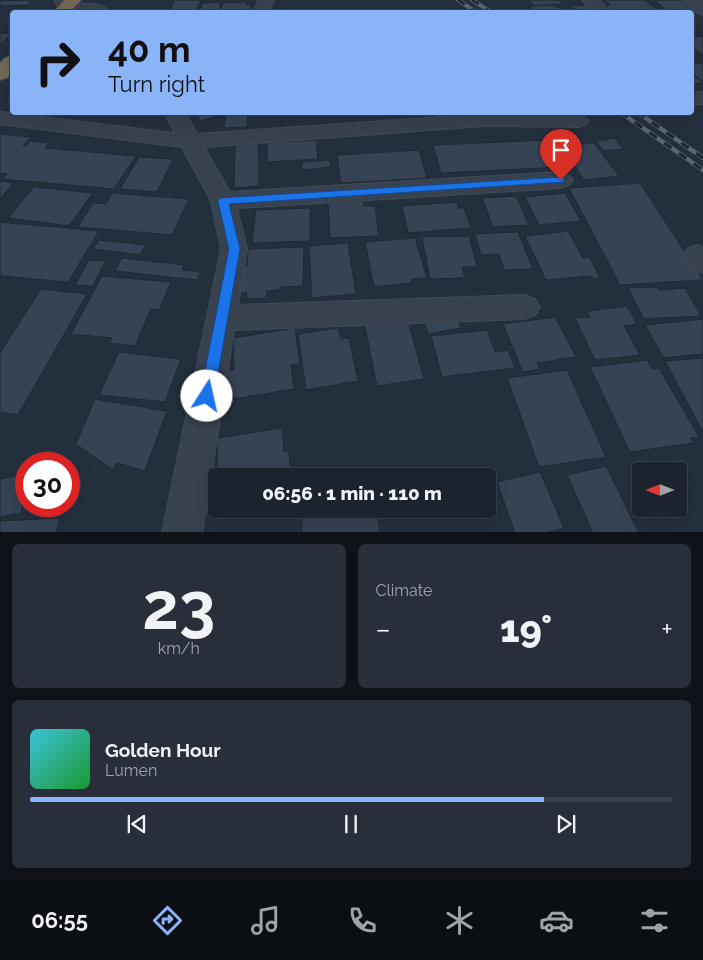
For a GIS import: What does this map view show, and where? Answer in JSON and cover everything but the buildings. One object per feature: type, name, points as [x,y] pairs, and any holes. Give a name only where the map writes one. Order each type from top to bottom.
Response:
[{"type":"highway","points":[[0,74],[10,64]]},
{"type":"street","points":[[590,0],[600,10]]},
{"type":"street","points":[[691,0],[703,10]]},
{"type":"street","points":[[66,5],[98,10]]},
{"type":"street","points":[[176,115],[223,201],[234,249],[182,532]]},
{"type":"street","points":[[0,118],[190,141],[484,120],[578,121]]},
{"type":"street","points":[[223,201],[561,180]]},
{"type":"street","points":[[222,318],[525,306]]},
{"type":"railway","points":[[458,0],[473,10]]},
{"type":"railway","points":[[472,0],[488,10]]},
{"type":"railway","points":[[624,115],[703,170]]},
{"type":"railway","points":[[641,115],[703,158]]},
{"type":"route","points":[[207,396],[234,249],[223,201],[561,180]]}]
